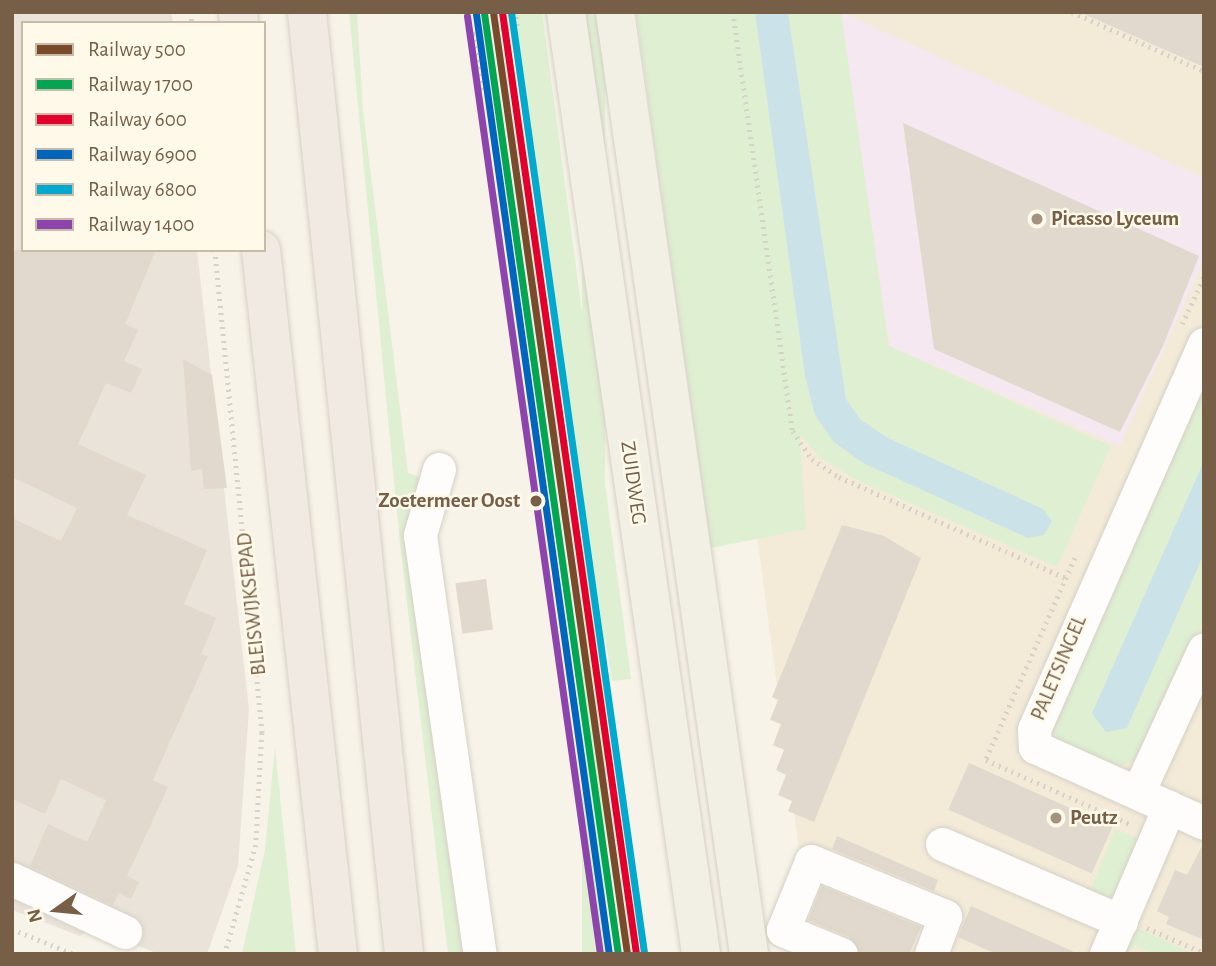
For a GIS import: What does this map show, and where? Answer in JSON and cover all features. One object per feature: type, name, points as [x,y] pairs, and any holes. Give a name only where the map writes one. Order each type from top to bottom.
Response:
[{"type":"highway","points":[[307,12],[404,954]]},
{"type":"highway","points":[[261,252],[338,954]]},
{"type":"main road","name":"ZUIDWEG","points":[[566,12],[701,954]]},
{"type":"main road","points":[[615,12],[749,954]]},
{"type":"street","name":"PALETSINGEL","points":[[1138,792],[1035,747],[1034,729],[1204,344]]},
{"type":"street","points":[[439,469],[421,535],[480,954]]},
{"type":"street","points":[[1204,649],[1138,792],[1163,822],[1204,823]]},
{"type":"street","points":[[1106,954],[1163,822]]},
{"type":"street","points":[[942,844],[1121,921]]},
{"type":"street","points":[[841,954],[783,930],[811,861],[945,916],[933,953]]},
{"type":"street","points":[[12,879],[125,932]]},
{"type":"path","points":[[481,90],[473,34],[517,26],[515,12]]},
{"type":"path","points":[[733,12],[793,431],[812,459],[839,477],[1066,578]]},
{"type":"path","points":[[1072,12],[1204,71]]},
{"type":"path","name":"BLEISWIJKSEPAD","points":[[215,252],[262,733],[256,845],[225,954]]},
{"type":"path","points":[[1121,921],[1204,953]]},
{"type":"path","points":[[12,929],[74,954]]},
{"type":"shaded area","points":[[12,12],[171,12],[173,21],[21,21],[21,252],[197,252],[249,709],[238,866],[207,954],[159,954],[92,928],[80,936],[12,910]]},
{"type":"shaded area","points":[[751,12],[1204,12],[1204,954],[813,954],[748,469]]},
{"type":"shaded area","name":"Picasso Lyceum","points":[[841,12],[1204,178],[1204,260],[1120,446],[889,346]]},
{"type":"green space","points":[[349,12],[357,12],[363,111],[408,473],[428,480],[466,954],[448,954],[400,543]]},
{"type":"green space","points":[[507,12],[542,12],[631,679],[612,681]]},
{"type":"green space","points":[[582,12],[605,12],[605,954],[582,954]]},
{"type":"green space","points":[[636,12],[755,12],[805,376],[815,415],[834,442],[863,463],[1028,538],[1043,509],[888,438],[861,420],[846,399],[788,12],[841,12],[889,346],[1111,446],[1057,567],[855,479],[820,458],[800,435],[806,529],[711,548]]},
{"type":"green space","points":[[1204,375],[1204,461],[1092,713],[1127,728],[1204,554],[1204,619],[1153,740],[1135,760],[1113,770],[1057,741],[1049,726]]},
{"type":"green space","points":[[275,747],[296,954],[242,954],[265,849]]},
{"type":"green space","points":[[1115,829],[1140,839],[1113,906],[1088,896]]},
{"type":"green space","points":[[1137,928],[1194,954],[1153,954],[1135,945],[1126,954]]},
{"type":"water","points":[[755,12],[788,12],[846,399],[861,420],[888,438],[1043,509],[1052,521],[1044,535],[1028,538],[863,463],[834,442],[815,415],[805,376]]},
{"type":"water","points":[[1204,461],[1204,554],[1127,728],[1106,732],[1092,713]]},
{"type":"building","points":[[1079,12],[1204,12],[1204,67],[1127,33]]},
{"type":"building","points":[[903,123],[1199,256],[1163,346],[1120,432],[934,349]]},
{"type":"building","points":[[12,250],[155,252],[125,324],[138,330],[124,361],[142,369],[131,393],[106,383],[78,444],[146,475],[127,515],[207,550],[184,604],[216,618],[201,654],[208,656],[153,780],[168,787],[127,876],[139,882],[131,899],[119,893],[113,905],[30,866],[48,824],[87,842],[106,800],[61,779],[45,814],[12,799],[12,518],[61,541],[77,508],[12,477]]},
{"type":"building","points":[[183,359],[212,375],[227,488],[204,489],[202,469],[191,471]]},
{"type":"building","points":[[842,525],[884,536],[921,558],[814,822],[788,811],[792,801],[778,795],[786,775],[776,770],[784,750],[773,745],[781,724],[770,720],[778,700],[772,697]]},
{"type":"building","points":[[486,579],[493,630],[462,634],[455,583]]},
{"type":"building","points":[[969,763],[1112,827],[1092,873],[948,810]]},
{"type":"building","points":[[837,836],[938,880],[934,891],[832,849]]},
{"type":"building","points":[[1204,842],[1204,940],[1166,924],[1169,917],[1157,911],[1175,870],[1187,875]]},
{"type":"building","points":[[822,886],[921,927],[909,954],[860,954],[849,937],[808,920]]},
{"type":"building","points":[[971,906],[1079,954],[996,954],[958,937]]},
{"type":"rail line","name":"500","points":[[493,12],[627,954]]},
{"type":"rail line","name":"600","points":[[502,12],[636,953]]},
{"type":"rail line","name":"6800","points":[[511,12],[644,952]]},
{"type":"rail line","name":"1700","points":[[484,13],[618,954]]},
{"type":"rail line","name":"6900","points":[[476,14],[609,954]]},
{"type":"rail line","name":"1400","points":[[467,16],[600,954]]},
{"type":"place","name":"Picasso Lyceum","points":[[1037,219]]},
{"type":"place","name":"Zoetermeer Oost","points":[[536,501]]},
{"type":"place","name":"Peutz","points":[[1056,818]]}]
